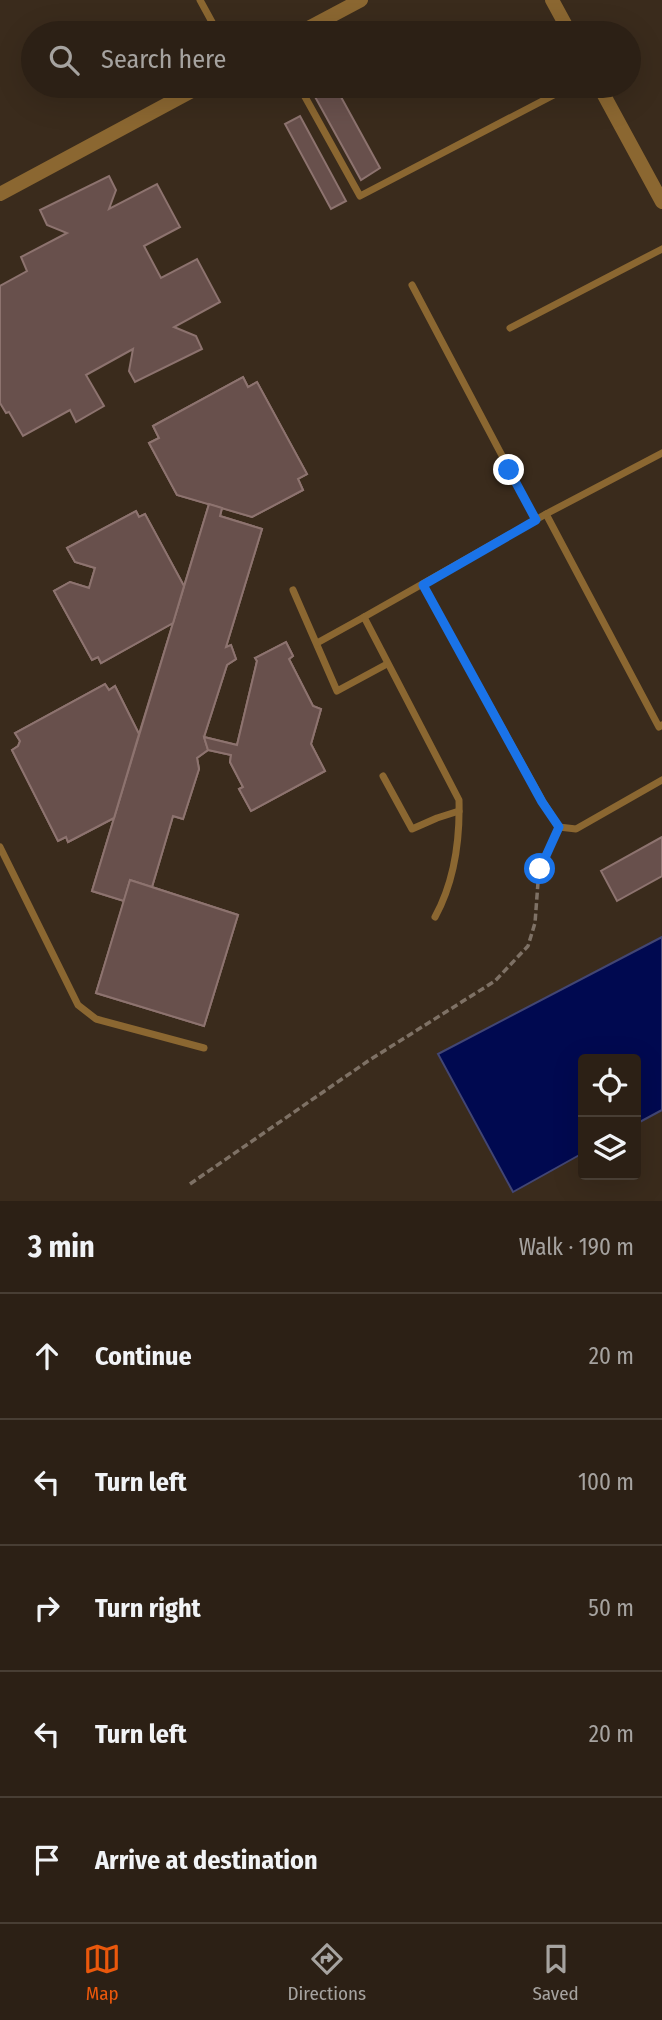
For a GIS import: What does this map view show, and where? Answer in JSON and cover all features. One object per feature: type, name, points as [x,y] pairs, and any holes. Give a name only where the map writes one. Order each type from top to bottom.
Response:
[{"type":"street","points":[[322,21],[361,0]]},
{"type":"street","points":[[552,0],[563,21]]},
{"type":"street","points":[[0,194],[179,98]]},
{"type":"street","points":[[606,98],[662,202]]},
{"type":"lane","points":[[201,0],[212,21]]},
{"type":"lane","points":[[306,98],[360,196],[548,98]]},
{"type":"lane","points":[[510,328],[662,249]]},
{"type":"lane","points":[[412,285],[536,520]]},
{"type":"lane","points":[[317,643],[546,514],[662,453]]},
{"type":"lane","points":[[546,514],[659,727],[662,725]]},
{"type":"lane","points":[[423,585],[542,802],[559,827],[576,829],[662,780]]},
{"type":"lane","points":[[293,590],[337,691],[387,664]]},
{"type":"lane","points":[[364,617],[459,800],[460,827],[452,869],[444,902],[435,917]]},
{"type":"lane","points":[[383,776],[412,829],[459,811]]},
{"type":"lane","points":[[0,847],[78,1005],[96,1019],[204,1048]]},
{"type":"path","points":[[190,1184],[368,1061],[495,981],[528,946],[535,923],[540,869],[559,827]]},
{"type":"shaded area","points":[[662,937],[662,1110],[641,1121],[641,1054],[578,1054],[578,1156],[513,1192],[438,1054]]},
{"type":"building","points":[[316,98],[342,98],[380,168],[361,180]]},
{"type":"building","points":[[300,116],[346,201],[331,209],[285,124]]},
{"type":"building","points":[[109,176],[116,190],[109,209],[157,184],[180,227],[144,246],[161,278],[197,259],[220,302],[174,327],[196,336],[202,349],[135,382],[129,371],[133,349],[86,375],[104,406],[76,422],[70,410],[23,436],[9,412],[6,413],[0,403],[0,286],[27,271],[21,257],[67,233],[47,225],[40,210]]},
{"type":"building","points":[[243,377],[248,387],[257,382],[307,474],[298,479],[303,490],[252,517],[222,508],[220,516],[262,529],[226,647],[231,645],[236,659],[227,665],[204,737],[237,745],[257,661],[255,658],[286,642],[293,656],[289,659],[313,706],[321,709],[311,744],[325,771],[251,811],[239,789],[243,787],[230,762],[231,755],[208,750],[197,758],[199,769],[183,819],[173,816],[152,887],[238,915],[204,1026],[96,993],[124,901],[92,891],[114,818],[68,842],[66,837],[58,841],[12,750],[20,741],[15,733],[105,684],[109,690],[115,686],[139,734],[173,623],[101,663],[98,657],[92,660],[54,591],[70,582],[89,588],[95,568],[75,562],[67,548],[136,511],[139,517],[145,514],[184,586],[209,504],[177,495],[149,443],[159,438],[153,426]]},
{"type":"building","points":[[243,377],[248,387],[257,382],[307,474],[298,479],[303,490],[252,517],[177,495],[149,443],[159,438],[153,426]]},
{"type":"building","points":[[209,504],[222,508],[220,516],[262,529],[226,647],[231,645],[236,659],[227,665],[204,737],[208,750],[197,758],[199,769],[183,819],[173,816],[152,887],[130,880],[124,901],[92,891]]},
{"type":"building","points":[[136,511],[139,517],[145,514],[184,586],[173,623],[101,663],[98,657],[92,660],[54,591],[70,582],[89,588],[95,568],[75,562],[67,548]]},
{"type":"building","points":[[286,642],[293,656],[289,659],[313,706],[321,709],[311,744],[325,771],[251,811],[239,789],[243,787],[230,762],[231,755],[208,750],[204,737],[237,745],[257,661],[255,658]]},
{"type":"building","points":[[105,684],[109,690],[115,686],[139,734],[114,818],[68,842],[66,837],[58,841],[12,750],[20,741],[15,733]]},
{"type":"building","points":[[662,837],[662,876],[617,901],[601,871]]},
{"type":"building","points":[[130,880],[238,915],[204,1026],[96,993]]},
{"type":"route","points":[[509,470],[536,520],[423,585],[542,802],[559,827],[540,869]]}]
